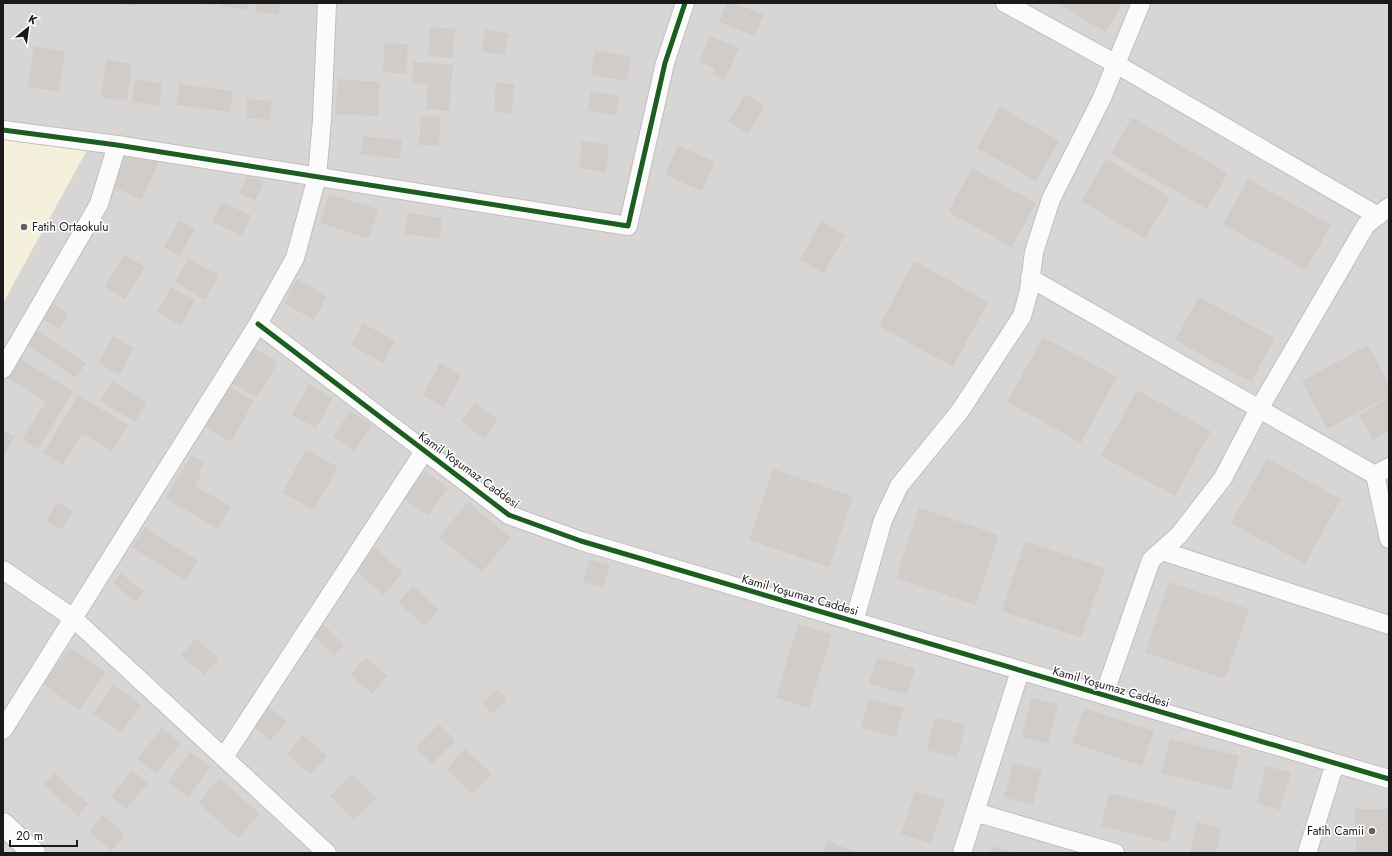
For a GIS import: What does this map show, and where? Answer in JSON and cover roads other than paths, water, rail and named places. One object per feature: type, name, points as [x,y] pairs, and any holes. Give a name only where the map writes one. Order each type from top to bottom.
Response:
[{"type":"street","points":[[3,730],[258,324],[294,258],[317,177],[322,120],[327,3]]},
{"type":"street","points":[[3,130],[117,145],[628,226],[665,63],[685,3]]},
{"type":"street","points":[[1006,3],[1384,211],[1366,225],[1259,409],[1223,478],[1179,535],[1151,560],[1104,695]]},
{"type":"street","points":[[854,622],[883,520],[899,486],[960,412],[1022,316],[1028,291],[1034,252],[1051,198],[1102,98],[1141,3]]},
{"type":"street","points":[[6,359],[99,204],[117,145]]},
{"type":"street","points":[[1030,278],[1259,409],[1382,471],[1389,538]]},
{"type":"street","name":"Kamil Yoşumaz Caddesi","points":[[258,324],[509,515],[581,541],[1389,779]]},
{"type":"street","points":[[224,757],[424,450]]},
{"type":"street","points":[[1162,551],[1389,625]]},
{"type":"street","points":[[3,570],[74,618],[327,853]]},
{"type":"street","points":[[962,853],[1020,671]]},
{"type":"street","points":[[1308,853],[1336,763]]},
{"type":"street","points":[[975,812],[1115,853]]},
{"type":"street","points":[[3,824],[34,853]]},
{"type":"place","name":"Fatih Ortaokulu","points":[[24,227]]},
{"type":"place","name":"Fatih Camii","points":[[1372,831]]}]
